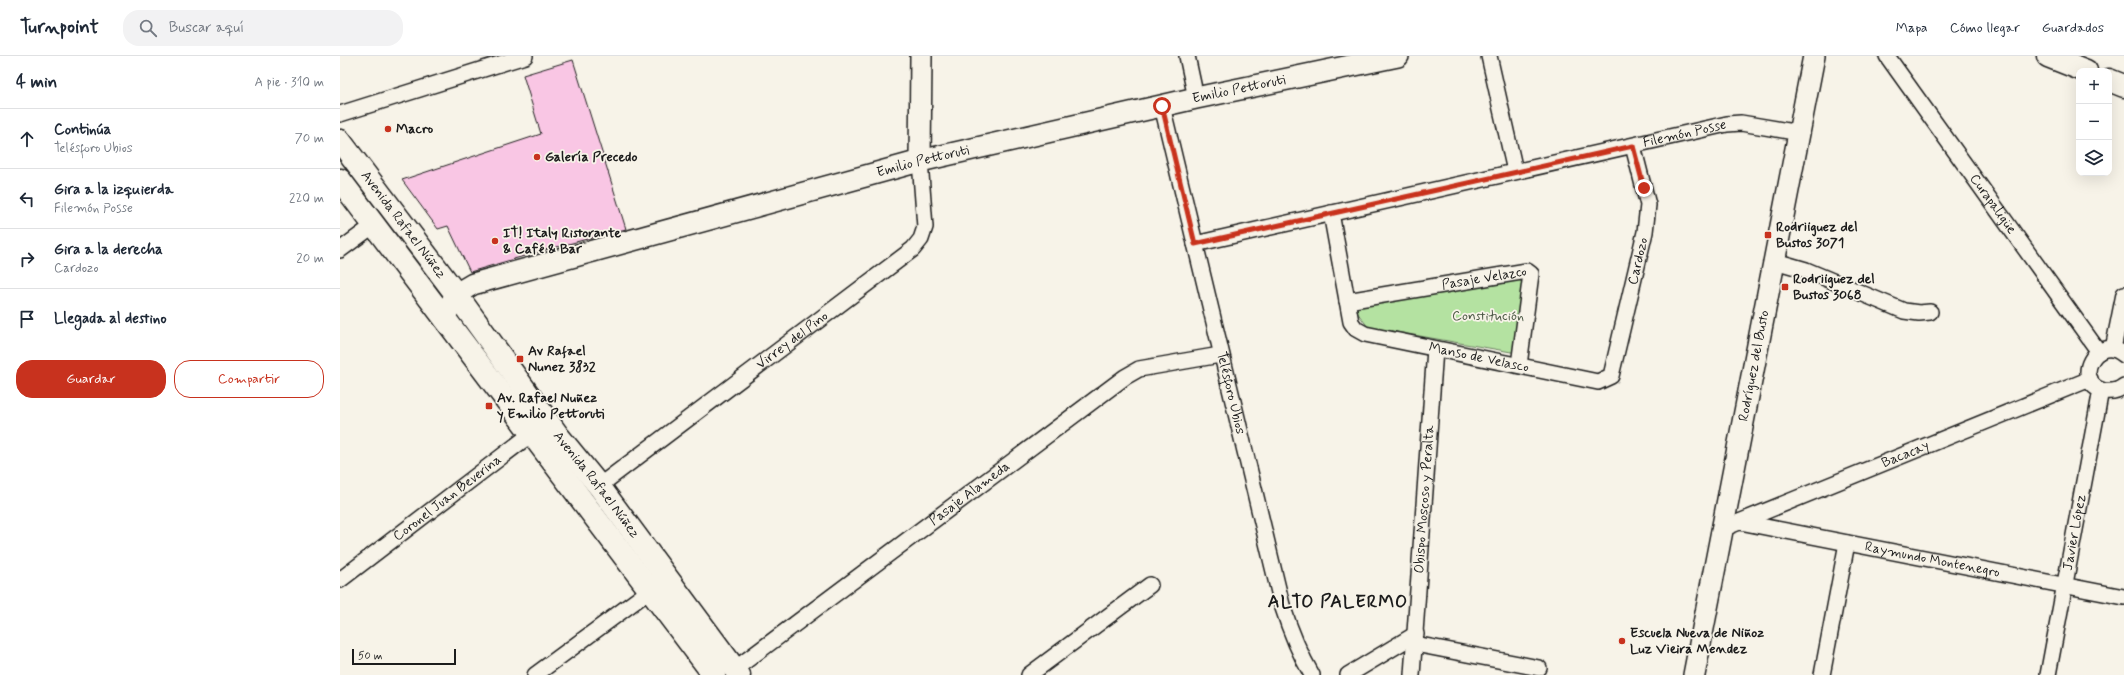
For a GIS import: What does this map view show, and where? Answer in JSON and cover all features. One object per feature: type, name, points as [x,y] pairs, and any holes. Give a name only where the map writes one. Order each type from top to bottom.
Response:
[{"type":"main road","points":[[920,161],[921,56]]},
{"type":"main road","name":"Emilio Pettoruti","points":[[456,294],[473,284],[920,161],[1196,98],[1398,56]]},
{"type":"main road","name":"Rodríguez del Busto","points":[[1694,675],[1731,526],[1775,261],[1814,56]]},
{"type":"main road","points":[[2056,58],[2079,68]]},
{"type":"main road","points":[[2112,81],[2124,86]]},
{"type":"main road","name":"Avenida Rafael Núñez","points":[[340,141],[456,294],[559,437],[598,486],[737,672]]},
{"type":"main road","name":"Avenida Rafael Núñez","points":[[340,180],[649,591],[714,675]]},
{"type":"main road","points":[[444,318],[456,294]]},
{"type":"street","points":[[340,114],[525,56]]},
{"type":"street","points":[[1187,56],[1196,98]]},
{"type":"street","points":[[1489,56],[1516,171]]},
{"type":"street","name":"Curapaligüe","points":[[1888,56],[2112,352]]},
{"type":"street","name":"Telésforo Ubios","points":[[1162,106],[1220,355],[1282,605],[1293,639],[1312,675]]},
{"type":"street","name":"Filemón Posse","points":[[1195,244],[1727,124],[1741,123],[1800,133]]},
{"type":"street","name":"Cardozo","points":[[1611,376],[1645,232],[1648,205],[1633,146]]},
{"type":"street","name":"Virrey del Pino","points":[[598,486],[913,248],[921,239],[925,227],[920,161]]},
{"type":"street","points":[[1331,213],[1347,301]]},
{"type":"street","points":[[340,250],[374,225]]},
{"type":"street","points":[[1775,261],[1806,270],[1904,311],[1919,313],[1930,312]]},
{"type":"street","name":"Pasaje Velazco","points":[[1347,301],[1527,271],[1531,274],[1519,365]]},
{"type":"street","points":[[2124,294],[2112,352],[2090,361],[2088,367],[2090,379],[2101,390],[2116,391],[2124,386]]},
{"type":"street","name":"Manso de Velasco","points":[[1347,301],[1351,322],[1356,329],[1365,334],[1598,382],[1611,376]]},
{"type":"street","name":"Obispo Moscoso y Peralta","points":[[1412,675],[1435,349]]},
{"type":"street","name":"Pasaje Alameda","points":[[737,672],[1125,377],[1146,368],[1220,355]]},
{"type":"street","name":"Bacacay","points":[[1731,526],[2090,379]]},
{"type":"street","name":"Javier López","points":[[2048,675],[2101,390]]},
{"type":"street","points":[[531,434],[540,433],[559,437]]},
{"type":"street","name":"Coronel Juan Beverina","points":[[340,580],[531,434]]},
{"type":"street","name":"Raymundo Montenegro","points":[[1731,526],[1847,543],[2124,598]]},
{"type":"street","points":[[1822,675],[1847,543]]},
{"type":"street","points":[[1029,675],[1150,585]]},
{"type":"street","points":[[535,675],[649,591]]},
{"type":"street","points":[[1348,675],[1415,639],[1539,668]]},
{"type":"green space","name":"Constitución","points":[[1524,277],[1517,353],[1368,327],[1351,304]]},
{"type":"building","name":"Galería Precedo","points":[[573,60],[626,229],[541,251],[470,272],[448,226],[438,229],[402,180],[541,134],[523,75]]},
{"type":"place","name":"Macro","points":[[388,129]]},
{"type":"place","name":"Galería Precedo","points":[[537,157]]},
{"type":"place","name":"Rodriiguez del Bustos 3071","points":[[1768,235]]},
{"type":"place","name":"IT! Italy Ristorante & Café & Bar","points":[[495,241]]},
{"type":"place","name":"Rodriiguez del Bustos 3068","points":[[1785,287]]},
{"type":"place","name":"Av Rafael Nunez 3832","points":[[520,359]]},
{"type":"place","name":"Av. Rafael Nuñez y Emilio Pettoruti","points":[[489,406]]},
{"type":"place","name":"Escuela Nueva de Niñoz Luz Vieira Mendez","points":[[1622,641]]},
{"type":"district","name":"ALTO PALERMO","points":[[1338,602]]},
{"type":"route","points":[[1162,106],[1195,244],[1633,146],[1644,188]]}]
